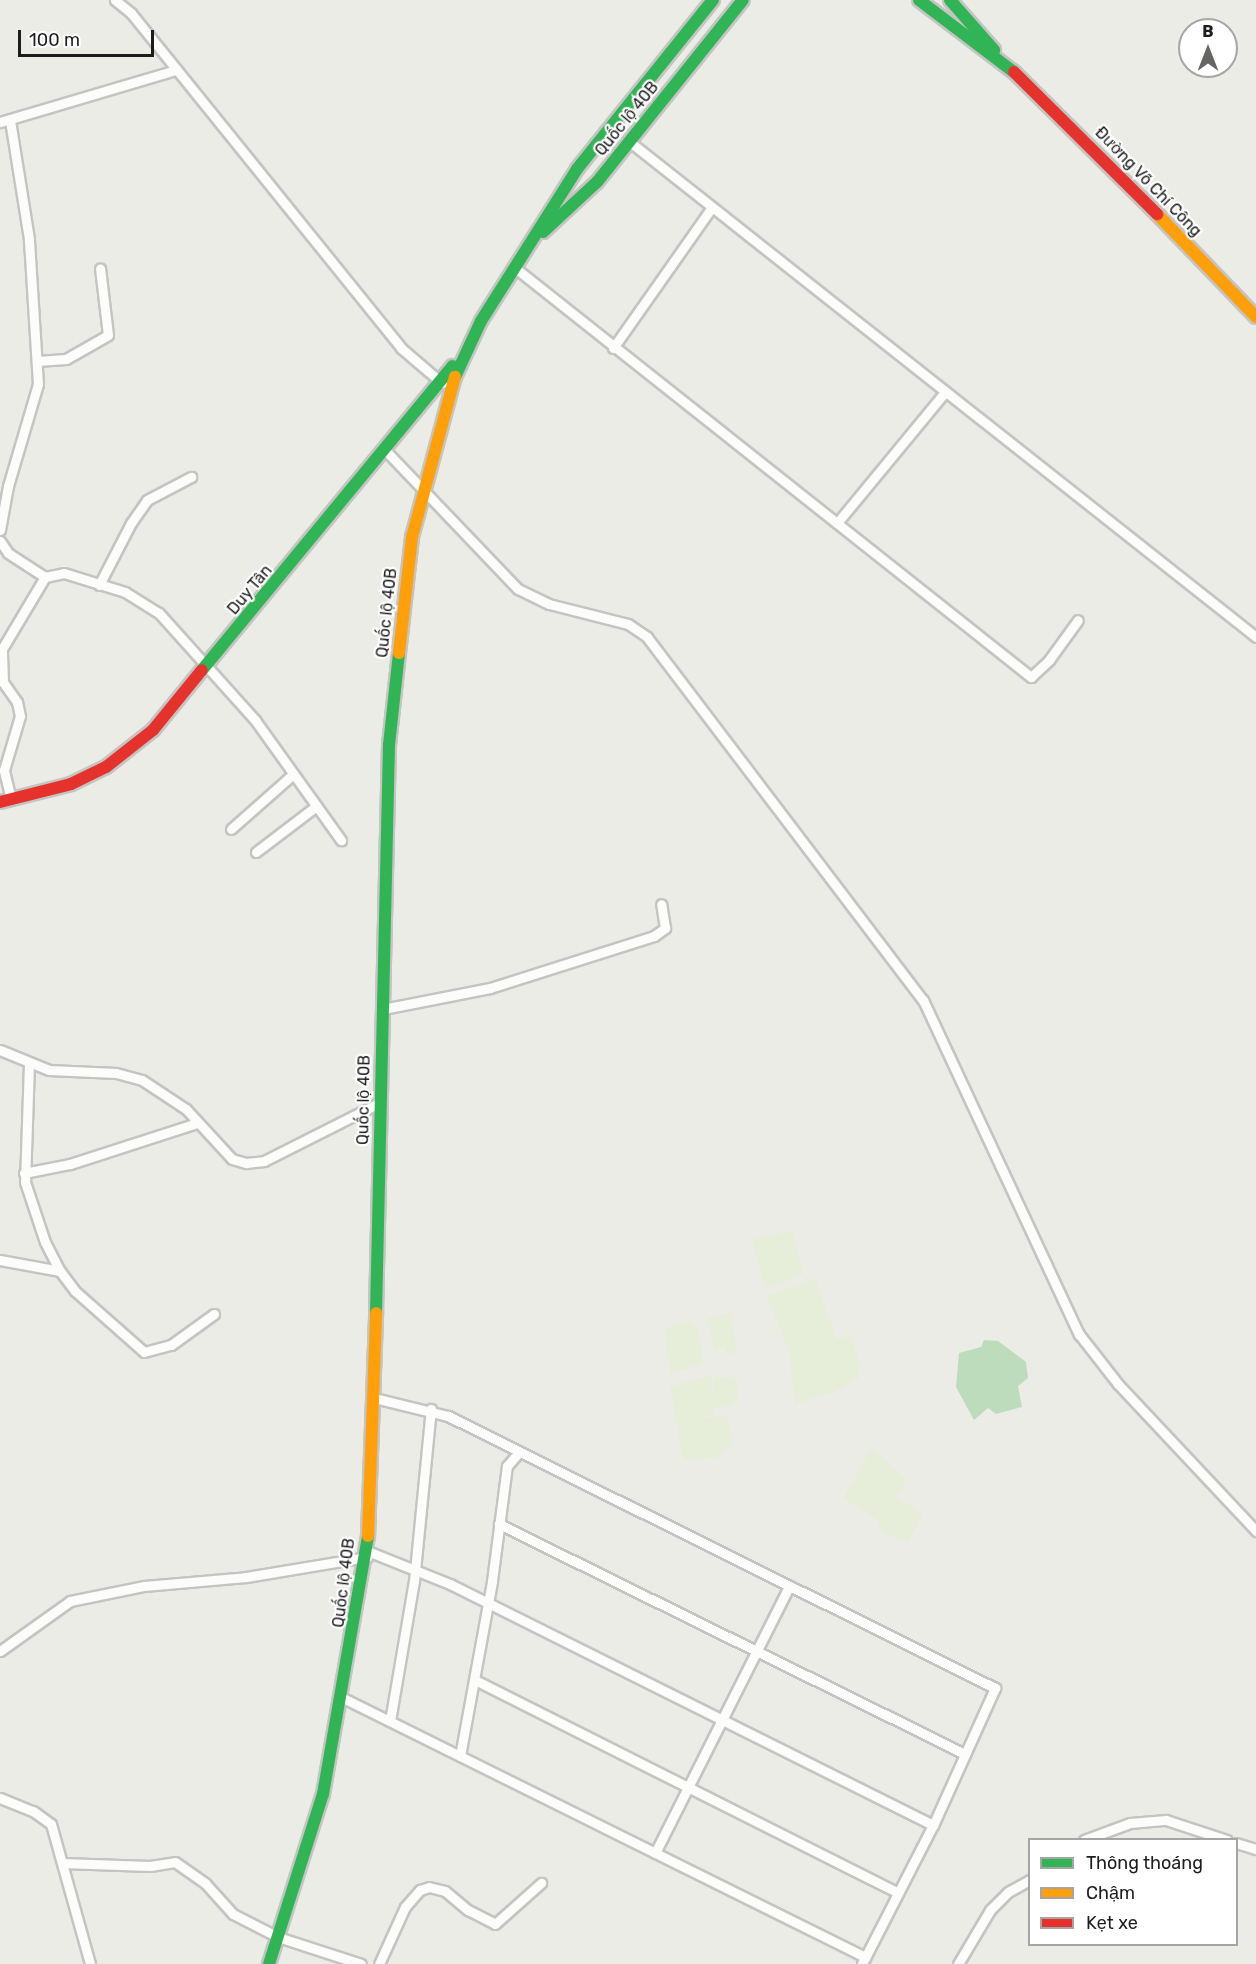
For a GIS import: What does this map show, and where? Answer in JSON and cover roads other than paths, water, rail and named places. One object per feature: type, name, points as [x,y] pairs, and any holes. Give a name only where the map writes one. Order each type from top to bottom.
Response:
[{"type":"main road","name":"Quốc lộ 40B","points":[[269,1964],[323,1794],[343,1698],[366,1554],[374,1398],[388,745],[412,537],[449,390],[475,333],[525,248],[577,169],[714,0]]},
{"type":"main road","name":"Quốc lộ 40B","points":[[525,248],[597,182],[744,0]]},
{"type":"main road","name":"Đường Võ Chí Công","points":[[920,0],[1014,72]]},
{"type":"main road","name":"Đường Võ Chí Công","points":[[950,0],[1014,72],[1097,152],[1256,317]]},
{"type":"main road","name":"Duy Tân","points":[[6,801],[71,784],[106,767],[153,730],[442,383],[475,333]]},
{"type":"street","points":[[115,0],[131,13],[401,348],[442,383]]},
{"type":"street","points":[[0,530],[8,486],[37,393],[37,361],[28,239],[5,121],[176,70]]},
{"type":"street","points":[[630,142],[1256,637]]},
{"type":"street","points":[[613,348],[712,207]]},
{"type":"street","points":[[514,267],[613,348],[1031,677],[1049,660],[1078,620]]},
{"type":"street","points":[[37,361],[66,359],[108,335],[100,268]]},
{"type":"street","points":[[837,523],[945,392]]},
{"type":"street","points":[[386,451],[518,588],[549,604],[612,618],[647,637],[923,1000],[1079,1334],[1118,1384],[1256,1531]]},
{"type":"street","points":[[99,585],[131,523],[147,500],[191,477]]},
{"type":"street","points":[[0,541],[8,553],[45,577],[64,573],[125,592],[153,608],[260,726],[292,775],[341,840]]},
{"type":"street","points":[[6,801],[4,770],[20,716],[17,702],[3,682],[2,649],[45,577]]},
{"type":"street","points":[[231,829],[292,775]]},
{"type":"street","points":[[256,852],[315,807]]},
{"type":"street","points":[[383,1009],[479,991],[634,943],[665,928],[662,904]]},
{"type":"street","points":[[0,1050],[29,1063],[59,1071],[130,1076],[172,1098],[232,1159],[255,1163],[381,1102]]},
{"type":"street","points":[[29,1063],[24,1173],[33,1209],[60,1271],[75,1291],[144,1352],[171,1345],[214,1314]]},
{"type":"street","points":[[24,1173],[70,1164],[197,1123]]},
{"type":"street","points":[[0,1260],[60,1271]]},
{"type":"street","points":[[343,1698],[864,1960],[933,1824],[995,1688],[430,1409],[374,1398]]},
{"type":"street","points":[[390,1721],[415,1568],[430,1409]]},
{"type":"street","points":[[460,1756],[488,1602],[507,1466],[519,1452]]},
{"type":"street","points":[[499,1524],[965,1754]]},
{"type":"street","points":[[0,1651],[70,1601],[144,1586],[246,1577],[366,1554],[415,1568],[488,1602],[933,1824]]},
{"type":"street","points":[[655,1853],[789,1586]]},
{"type":"street","points":[[475,1680],[897,1892]]},
{"type":"street","points":[[0,1798],[45,1817],[56,1835],[90,1964]]},
{"type":"street","points":[[1087,1838],[1130,1823],[1166,1820],[1224,1838]]},
{"type":"street","points":[[1238,1844],[1256,1849]]},
{"type":"street","points":[[62,1863],[150,1866],[175,1862],[205,1883],[233,1914],[278,1937],[361,1964]]},
{"type":"street","points":[[958,1964],[990,1910],[1008,1892],[1028,1881]]},
{"type":"street","points":[[379,1964],[405,1907],[420,1890],[429,1887],[446,1891],[476,1916],[495,1924],[541,1883]]}]
